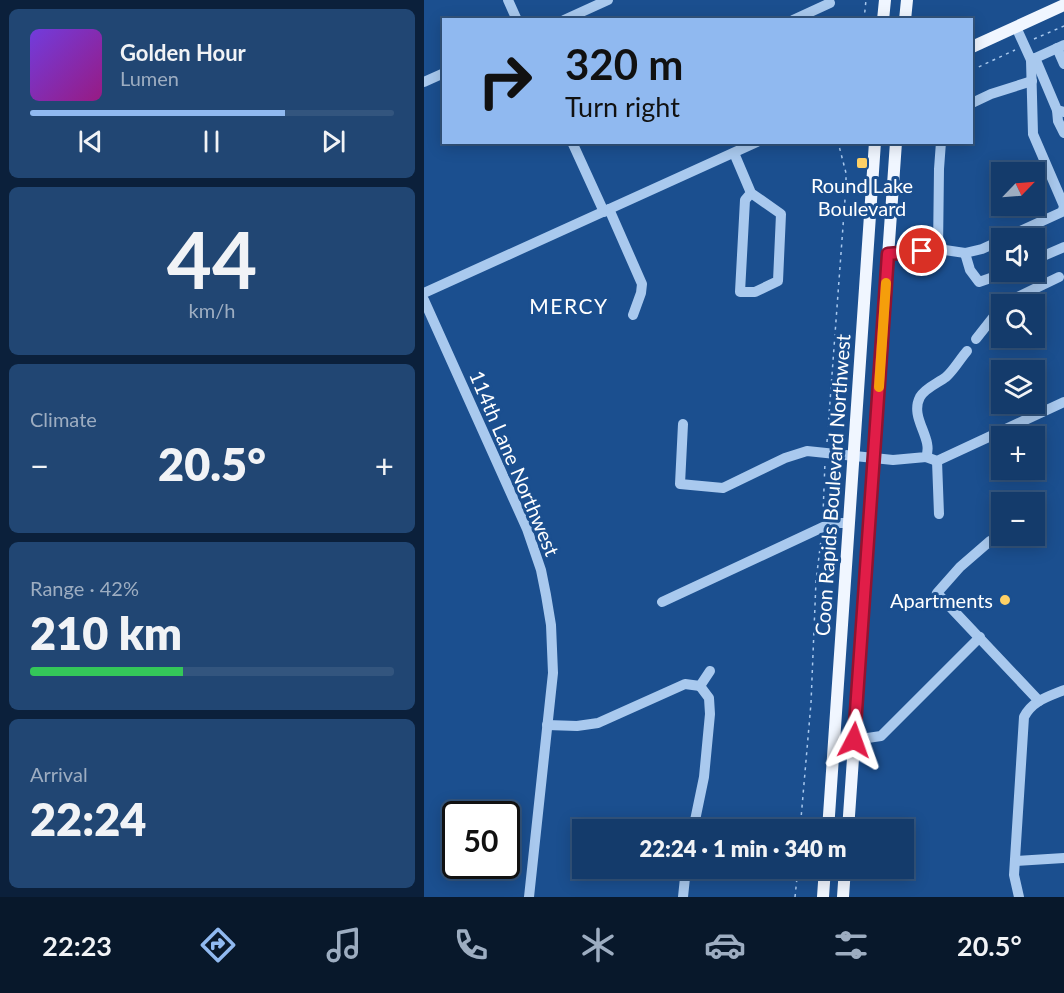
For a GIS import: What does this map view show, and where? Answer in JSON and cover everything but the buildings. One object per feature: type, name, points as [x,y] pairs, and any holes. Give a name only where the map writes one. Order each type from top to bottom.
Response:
[{"type":"main road","points":[[883,18],[885,0]]},
{"type":"main road","points":[[905,18],[907,0]]},
{"type":"main road","points":[[973,47],[1063,5]]},
{"type":"main road","name":"Coon Rapids Boulevard Northwest","points":[[829,819],[875,144]]},
{"type":"main road","name":"Coon Rapids Boulevard Northwest","points":[[849,819],[896,144]]},
{"type":"main road","points":[[823,897],[824,879]]},
{"type":"main road","points":[[843,897],[844,879]]},
{"type":"street","points":[[508,0],[516,18]]},
{"type":"street","points":[[568,18],[608,0]]},
{"type":"street","points":[[797,18],[830,3]]},
{"type":"street","points":[[1016,27],[1060,111],[1058,121],[1063,133]]},
{"type":"street","points":[[1033,59],[1060,46],[1063,64]]},
{"type":"street","points":[[1026,228],[1063,210],[1033,134],[1033,59]]},
{"type":"street","points":[[424,82],[442,75]]},
{"type":"street","points":[[973,103],[991,94],[1032,81]]},
{"type":"street","points":[[573,144],[642,284],[633,315]]},
{"type":"street","points":[[424,293],[753,144]]},
{"type":"street","points":[[938,249],[938,169],[941,144]]},
{"type":"street","points":[[734,153],[751,193],[781,214],[778,281],[755,292],[740,292],[745,200],[751,193]]},
{"type":"street","points":[[888,254],[938,249],[966,253],[991,245]]},
{"type":"street","points":[[1045,255],[1063,247]]},
{"type":"street","points":[[966,253],[970,270],[979,282],[991,278]]},
{"type":"street","points":[[1026,294],[1062,278]]},
{"type":"street","name":"114th Lane Northwest","points":[[424,300],[518,509],[541,570],[551,625],[553,674],[529,897]]},
{"type":"street","points":[[976,339],[991,319]]},
{"type":"street","points":[[939,514],[931,459],[917,414],[920,397],[951,373],[967,351]]},
{"type":"street","points":[[683,424],[680,484],[723,488],[785,458],[807,451],[854,454],[893,460],[931,459],[1063,402]]},
{"type":"street","points":[[662,602],[823,527],[835,522],[849,523]]},
{"type":"street","points":[[990,541],[960,567],[937,593],[1039,701]]},
{"type":"street","points":[[854,740],[881,736],[980,637]]},
{"type":"street","points":[[700,686],[710,671]]},
{"type":"street","points":[[547,725],[577,726],[598,723],[685,684],[700,686],[709,698],[710,714],[704,777],[695,819]]},
{"type":"street","points":[[1020,897],[1014,876],[1024,717],[1029,708],[1039,701],[1063,690]]},
{"type":"street","points":[[1015,861],[1063,858]]},
{"type":"street","points":[[683,897],[685,879]]},
{"type":"path","points":[[864,18],[866,0]]},
{"type":"path","points":[[827,446],[846,186],[846,173],[839,144]]},
{"type":"path","points":[[823,521],[825,456]]},
{"type":"path","points":[[801,819],[811,703],[816,581],[822,535]]},
{"type":"path","points":[[795,897],[797,879]]},
{"type":"slow traffic","points":[[879,387],[886,283]]},
{"type":"place","name":"Round Lake Boulevard","points":[[862,163]]},
{"type":"place","name":"Apartments","points":[[1005,600]]},
{"type":"district","name":"MERCY","points":[[569,305]]},
{"type":"route","points":[[854,740],[888,254],[922,251]]}]
